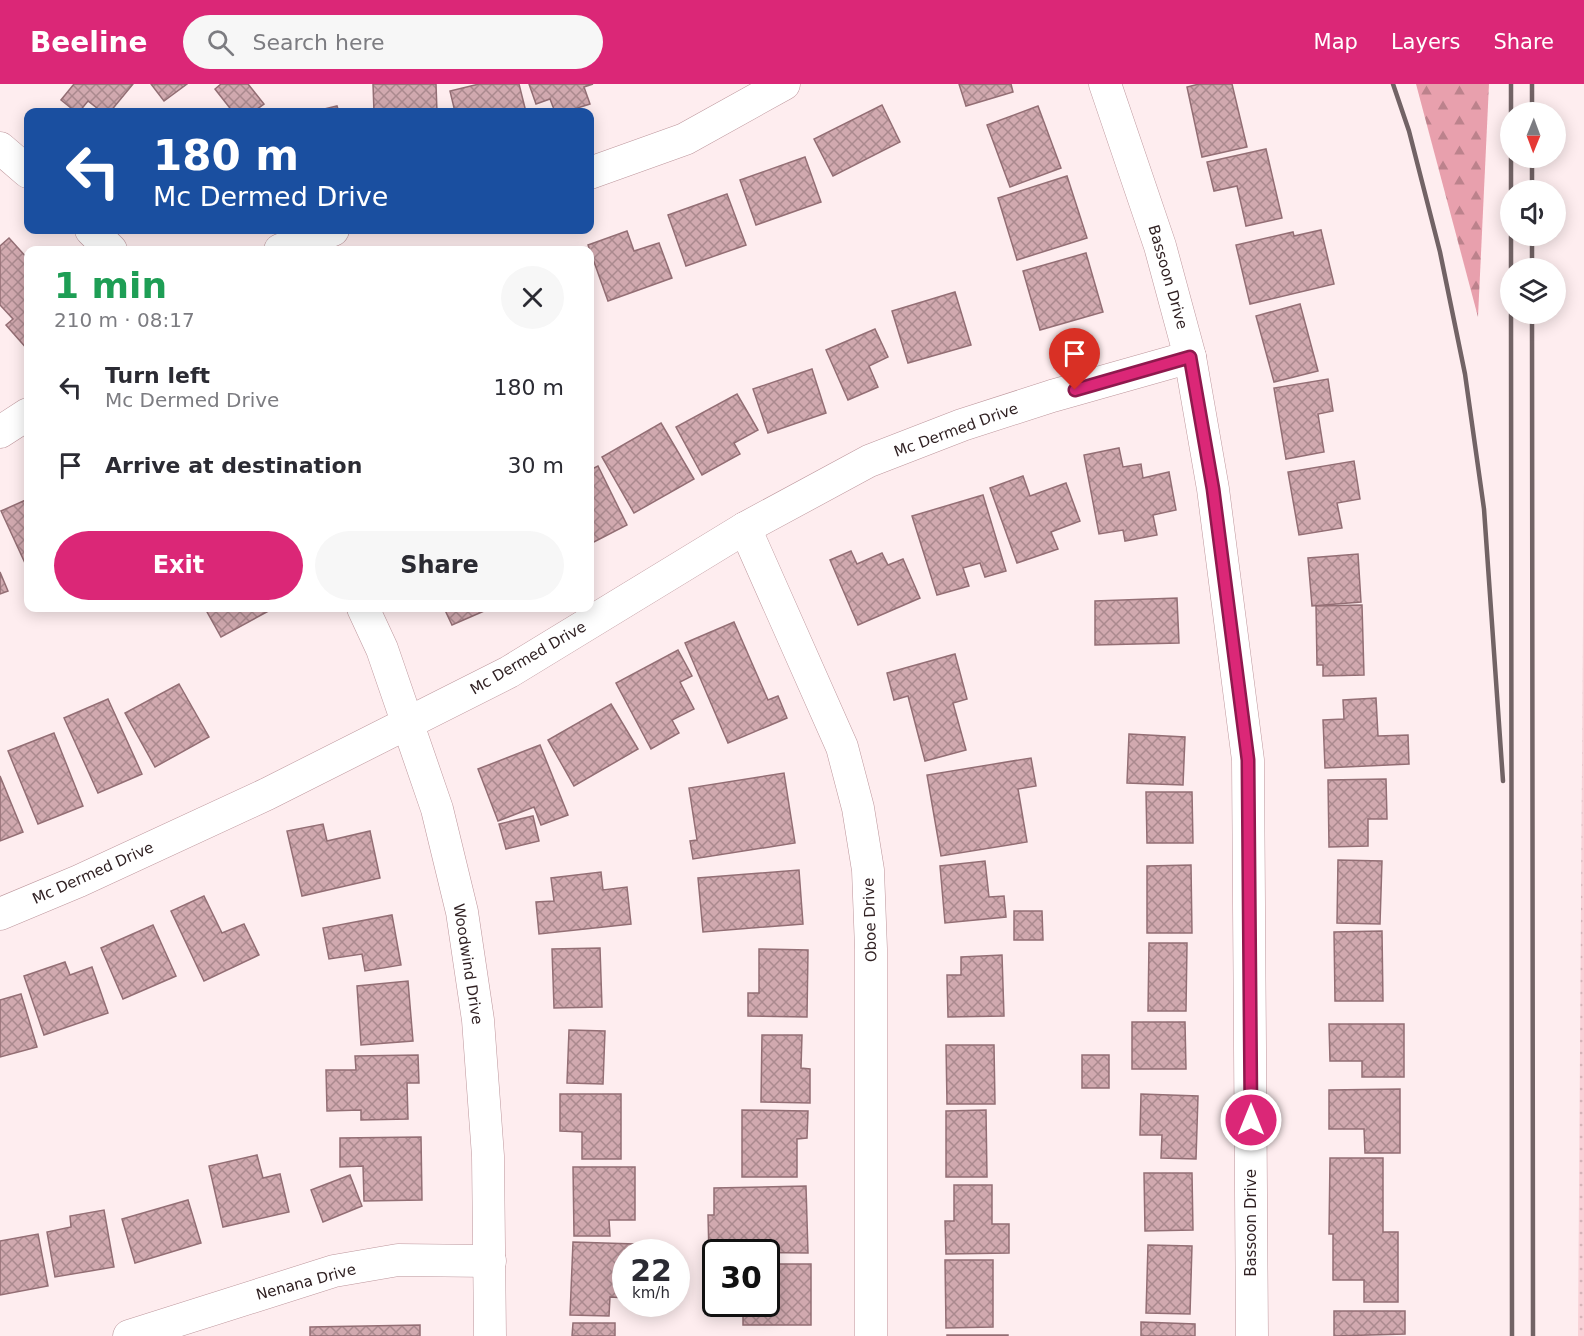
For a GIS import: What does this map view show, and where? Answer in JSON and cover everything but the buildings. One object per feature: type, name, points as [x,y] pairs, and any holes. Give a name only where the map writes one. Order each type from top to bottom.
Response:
[{"type":"street","points":[[594,172],[685,139],[784,84]]},
{"type":"street","name":"Bassoon Drive","points":[[1105,84],[1160,246],[1190,357],[1213,489],[1248,760],[1252,1336]]},
{"type":"street","points":[[0,148],[24,169]]},
{"type":"street","points":[[95,234],[107,246]]},
{"type":"street","points":[[291,246],[322,234]]},
{"type":"street","name":"Mc Dermed Drive","points":[[0,914],[80,881],[267,794],[509,672],[745,528],[869,461],[962,425],[1052,396],[1190,357]]},
{"type":"street","points":[[0,432],[24,417]]},
{"type":"street","name":"Oboe Drive","points":[[745,528],[842,747],[858,808],[868,870],[871,949],[871,1336]]},
{"type":"street","name":"Woodwind Drive","points":[[365,612],[382,649],[437,809],[464,923],[478,1020],[488,1156],[490,1336]]},
{"type":"street","name":"Nenana Drive","points":[[129,1336],[334,1271],[398,1260],[490,1261]]},
{"type":"shaded area","points":[[1584,481],[1584,1336],[1578,1336]]},
{"type":"green space","points":[[1416,84],[1489,84],[1478,317]]},
{"type":"railway","points":[[1393,84],[1409,131],[1440,252],[1465,374],[1484,509],[1503,781]]},
{"type":"railway","points":[[1511,84],[1511,102]]},
{"type":"railway","points":[[1532,84],[1532,102]]},
{"type":"railway","points":[[1511,168],[1511,180]]},
{"type":"railway","points":[[1532,168],[1532,180]]},
{"type":"railway","points":[[1511,246],[1511,258]]},
{"type":"railway","points":[[1532,246],[1532,258]]},
{"type":"railway","points":[[1511,324],[1512,1336]]},
{"type":"railway","points":[[1532,324],[1533,1336]]},
{"type":"route","points":[[1075,390],[1190,357],[1213,489],[1248,760],[1251,1120]]}]
